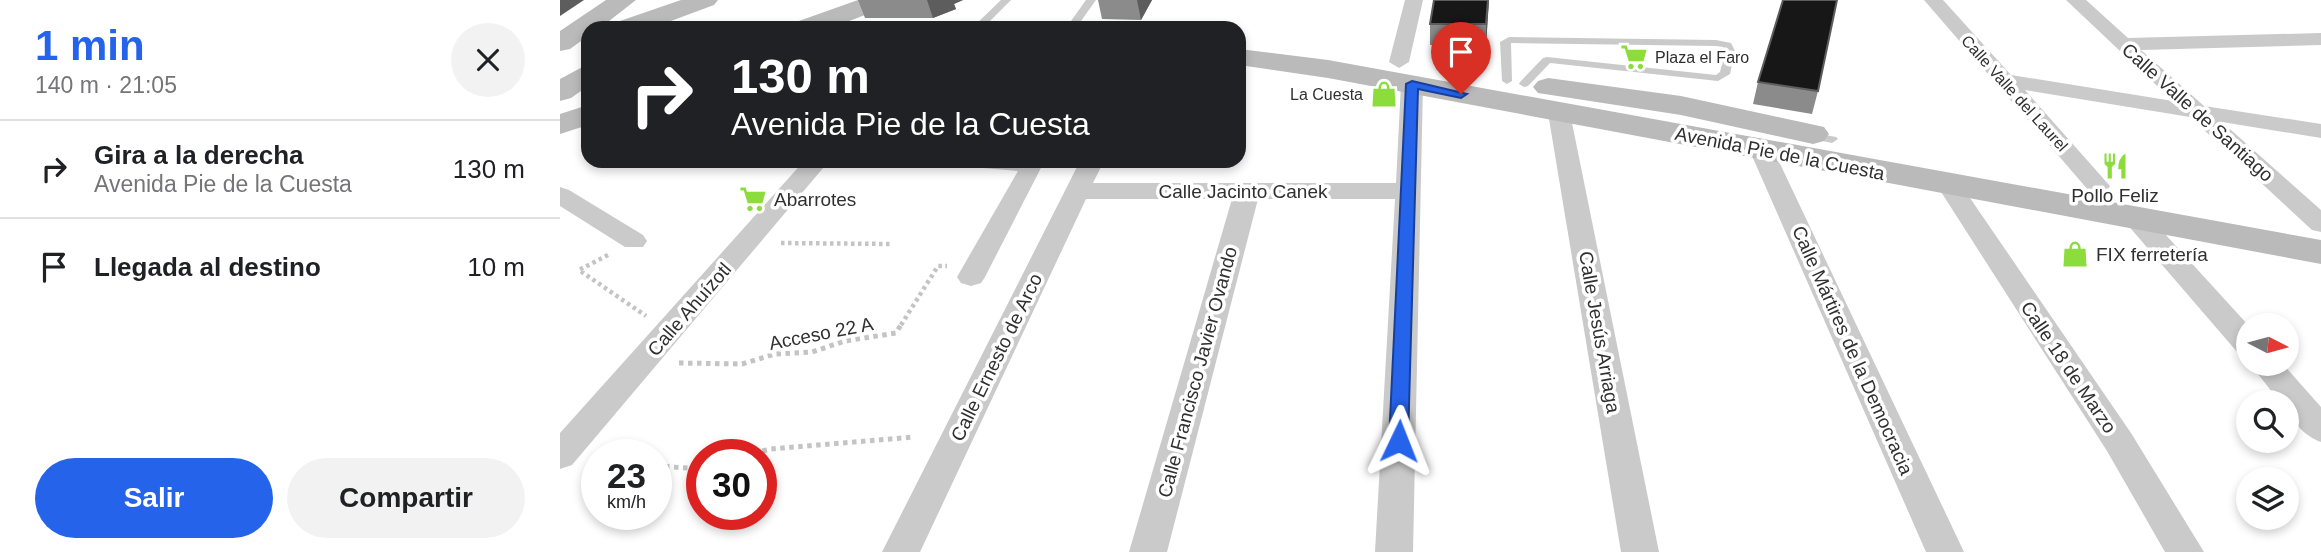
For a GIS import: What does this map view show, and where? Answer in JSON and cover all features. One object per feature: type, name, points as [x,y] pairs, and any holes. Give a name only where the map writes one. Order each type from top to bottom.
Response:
[{"type":"main road","points":[[597,21],[623,0]]},
{"type":"main road","points":[[634,21],[663,0]]},
{"type":"main road","points":[[645,21],[705,0]]},
{"type":"main road","points":[[825,21],[882,0]]},
{"type":"main road","name":"Avenida Pie de la Cuesta","points":[[1246,37],[1397,68],[1559,113],[2321,251]]},
{"type":"main road","name":"Avenida Pie de la Cuesta","points":[[1246,57],[1397,68],[1619,94],[1726,113],[1832,139],[2321,225]]},
{"type":"main road","points":[[560,92],[581,78]]},
{"type":"main road","points":[[560,125],[581,117]]},
{"type":"street","points":[[1394,552],[1409,191],[1397,68],[1396,0]]},
{"type":"street","points":[[1397,68],[1414,0]]},
{"type":"street","name":"Calle Valle del Laurel","points":[[1933,0],[2098,186]]},
{"type":"street","name":"Calle Valle de Santiago","points":[[2074,0],[2321,225]]},
{"type":"street","points":[[2124,44],[2321,39]]},
{"type":"street","points":[[2003,80],[2321,131]]},
{"type":"street","name":"Calle Jesús Arriaga","points":[[1559,113],[1640,552]]},
{"type":"street","name":"Calle Mártires de la Democracia","points":[[1762,149],[1945,552]]},
{"type":"street","name":"Calle Ahuízotl","points":[[560,456],[811,168]]},
{"type":"street","points":[[973,272],[1031,168]]},
{"type":"street","name":"Calle Ernesto de Arco","points":[[901,552],[1088,168]]},
{"type":"street","name":"Calle 18 de Marzo","points":[[1948,184],[2119,442],[2185,552]]},
{"type":"street","name":"Calle Jacinto Canek","points":[[1077,191],[1409,191]]},
{"type":"street","name":"Calle Francisco Javier Ovando","points":[[1148,552],[1247,191]]},
{"type":"street","points":[[560,195],[634,241]]},
{"type":"street","points":[[2135,218],[2236,331]]},
{"type":"street","points":[[2275,376],[2321,429]]},
{"type":"lane","points":[[984,21],[1006,0]]},
{"type":"lane","points":[[1076,21],[1091,0]]},
{"type":"lane","points":[[1509,40],[1716,43],[1727,46],[1730,51],[1725,74],[1718,78],[1547,60],[1516,83],[1505,42],[1509,40]]},
{"type":"path","points":[[634,241],[579,270],[670,332]]},
{"type":"path","points":[[742,250],[782,242],[834,246],[892,244]]},
{"type":"path","name":"Acceso 22 A","points":[[635,371],[693,361],[742,364],[775,354],[812,352],[845,341],[896,333],[938,266],[973,272]]},
{"type":"path","points":[[777,448],[914,437]]},
{"type":"building","points":[[1434,0],[1488,0],[1486,24],[1430,24]]},
{"type":"building","points":[[1783,0],[1837,0],[1818,91],[1758,82]]},
{"type":"place","name":"Plaza el Faro","points":[[1634,57]]},
{"type":"place","name":"La Cuesta","points":[[1384,94]]},
{"type":"place","name":"Pollo Feliz","points":[[2115,166]]},
{"type":"place","name":"Abarrotes","points":[[753,199]]},
{"type":"place","name":"FIX ferretería","points":[[2075,254]]},
{"type":"route","points":[[1399,441],[1412,84],[1461,94]]}]
